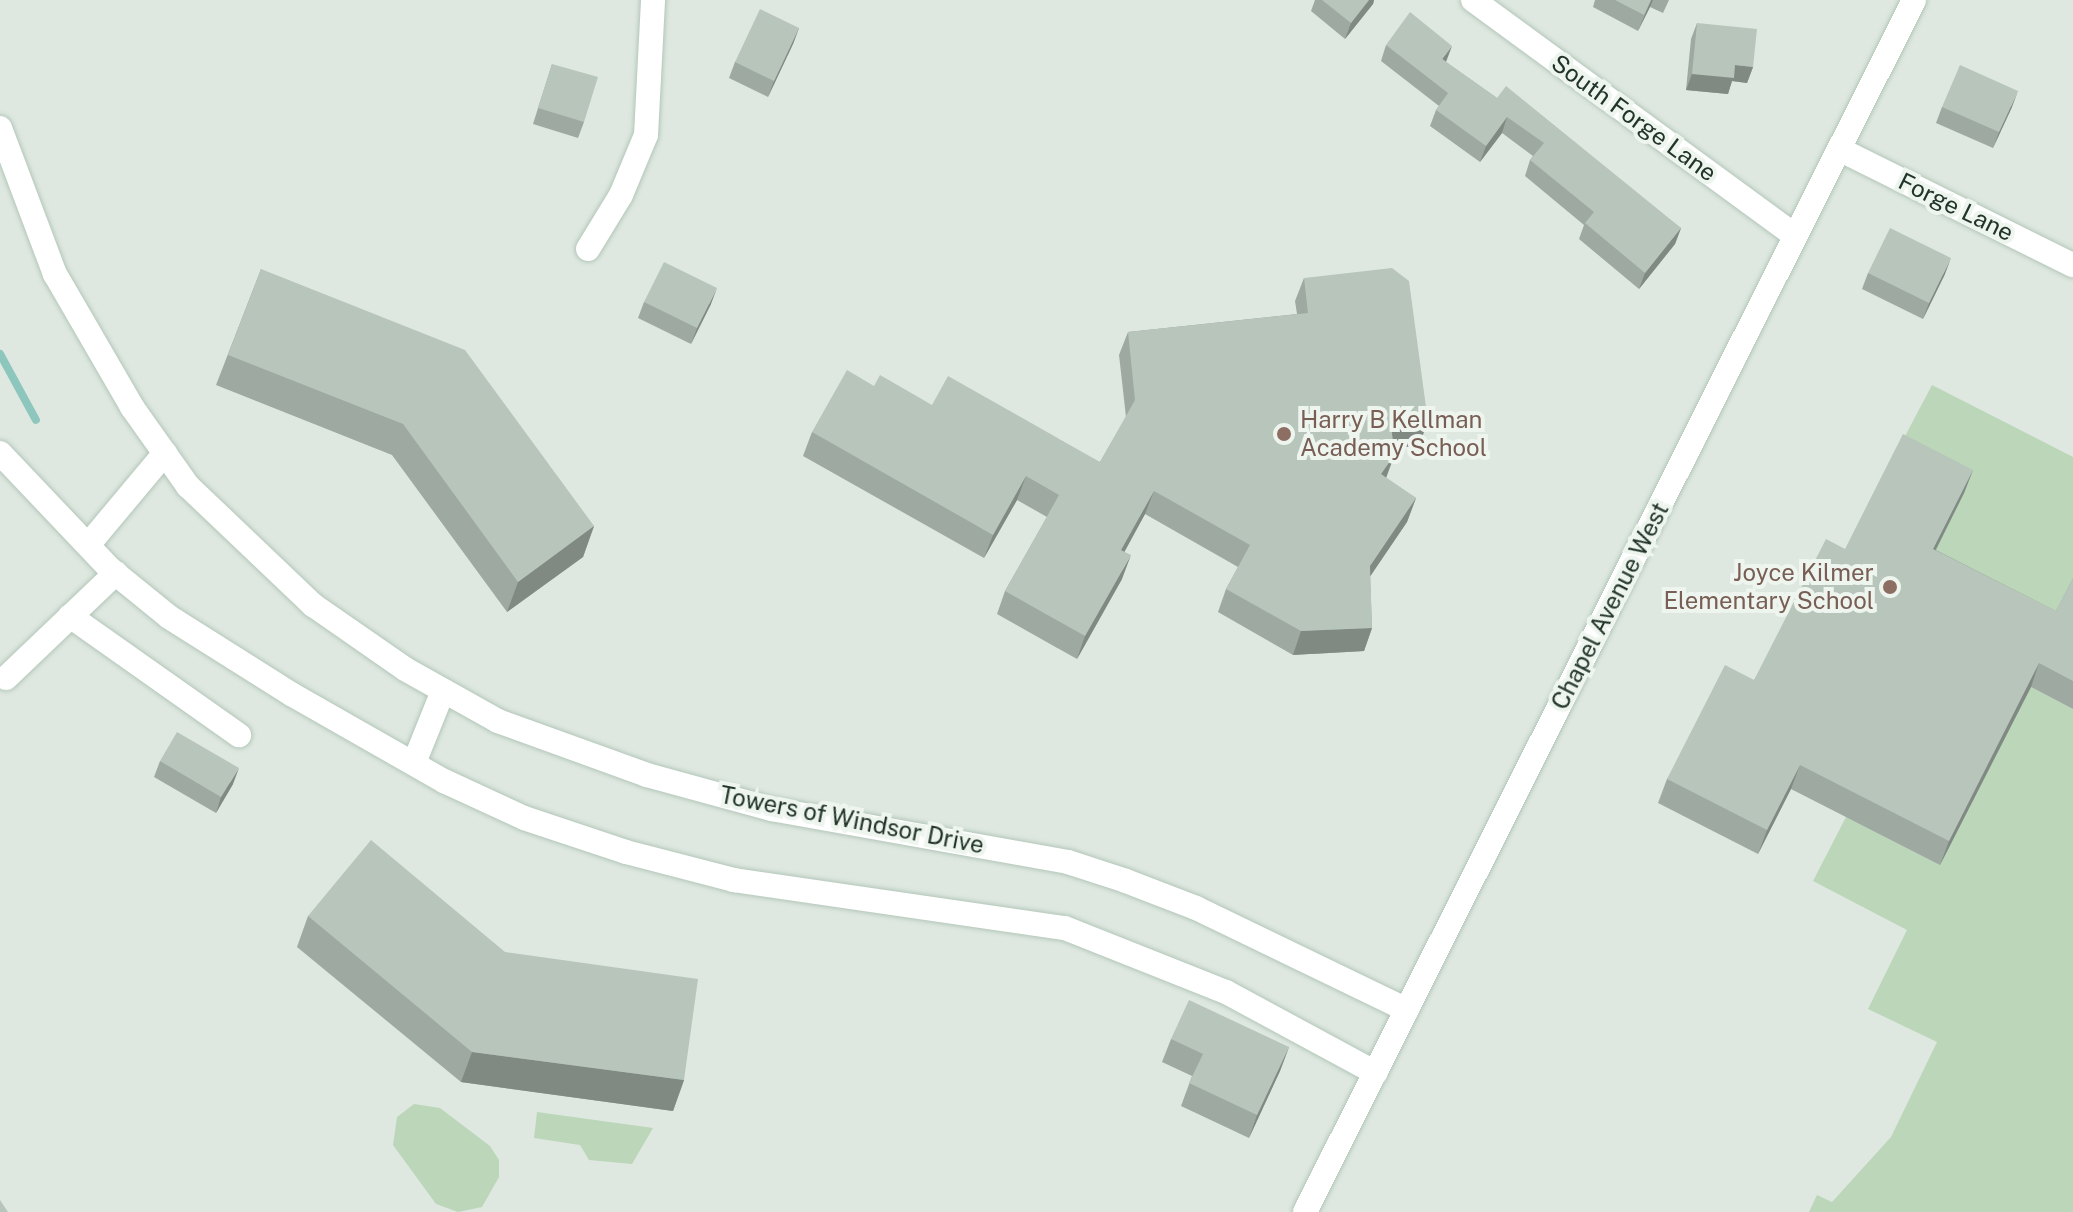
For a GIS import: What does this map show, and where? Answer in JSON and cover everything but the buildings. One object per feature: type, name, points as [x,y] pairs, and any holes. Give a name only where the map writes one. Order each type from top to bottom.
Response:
[{"type":"street","points":[[588,249],[621,195],[646,135],[653,0]]},
{"type":"street","name":"Chapel Avenue West","points":[[1305,1212],[1914,0]]},
{"type":"street","name":"South Forge Lane","points":[[1477,1],[1795,236]]},
{"type":"street","name":"Towers of Windsor Drive","points":[[0,128],[55,274],[188,486],[313,605],[443,691],[498,721],[663,780],[771,809],[1068,862],[1116,877],[1196,908],[1407,1010]]},
{"type":"street","name":"Forge Lane","points":[[1839,149],[2073,265]]},
{"type":"street","points":[[0,453],[116,573],[169,617],[414,763],[524,818],[626,852],[734,880],[1065,928],[1226,992],[1376,1073]]},
{"type":"street","points":[[88,545],[165,453]]},
{"type":"street","points":[[6,678],[116,573]]},
{"type":"street","points":[[70,616],[239,735]]},
{"type":"street","points":[[414,763],[443,691]]},
{"type":"green space","points":[[1932,385],[2073,457],[2073,584],[2047,635],[1924,573],[1894,457]]},
{"type":"green space","points":[[2031,687],[2073,709],[2073,1212],[1809,1212],[1817,1195],[1832,1202],[1891,1137],[1937,1042],[1868,1009],[1907,930],[1813,881],[1846,817]]},
{"type":"green space","points":[[414,1104],[440,1108],[490,1146],[499,1160],[499,1177],[482,1207],[458,1212],[436,1204],[393,1145],[397,1117]]},
{"type":"green space","points":[[537,1112],[653,1128],[632,1164],[589,1160],[580,1145],[534,1138]]},
{"type":"waterway","points":[[0,354],[36,420]]},
{"type":"place","name":"Harry B Kellman Academy School","points":[[1284,434]]},
{"type":"place","name":"Joyce Kilmer Elementary School","points":[[1890,587]]}]
